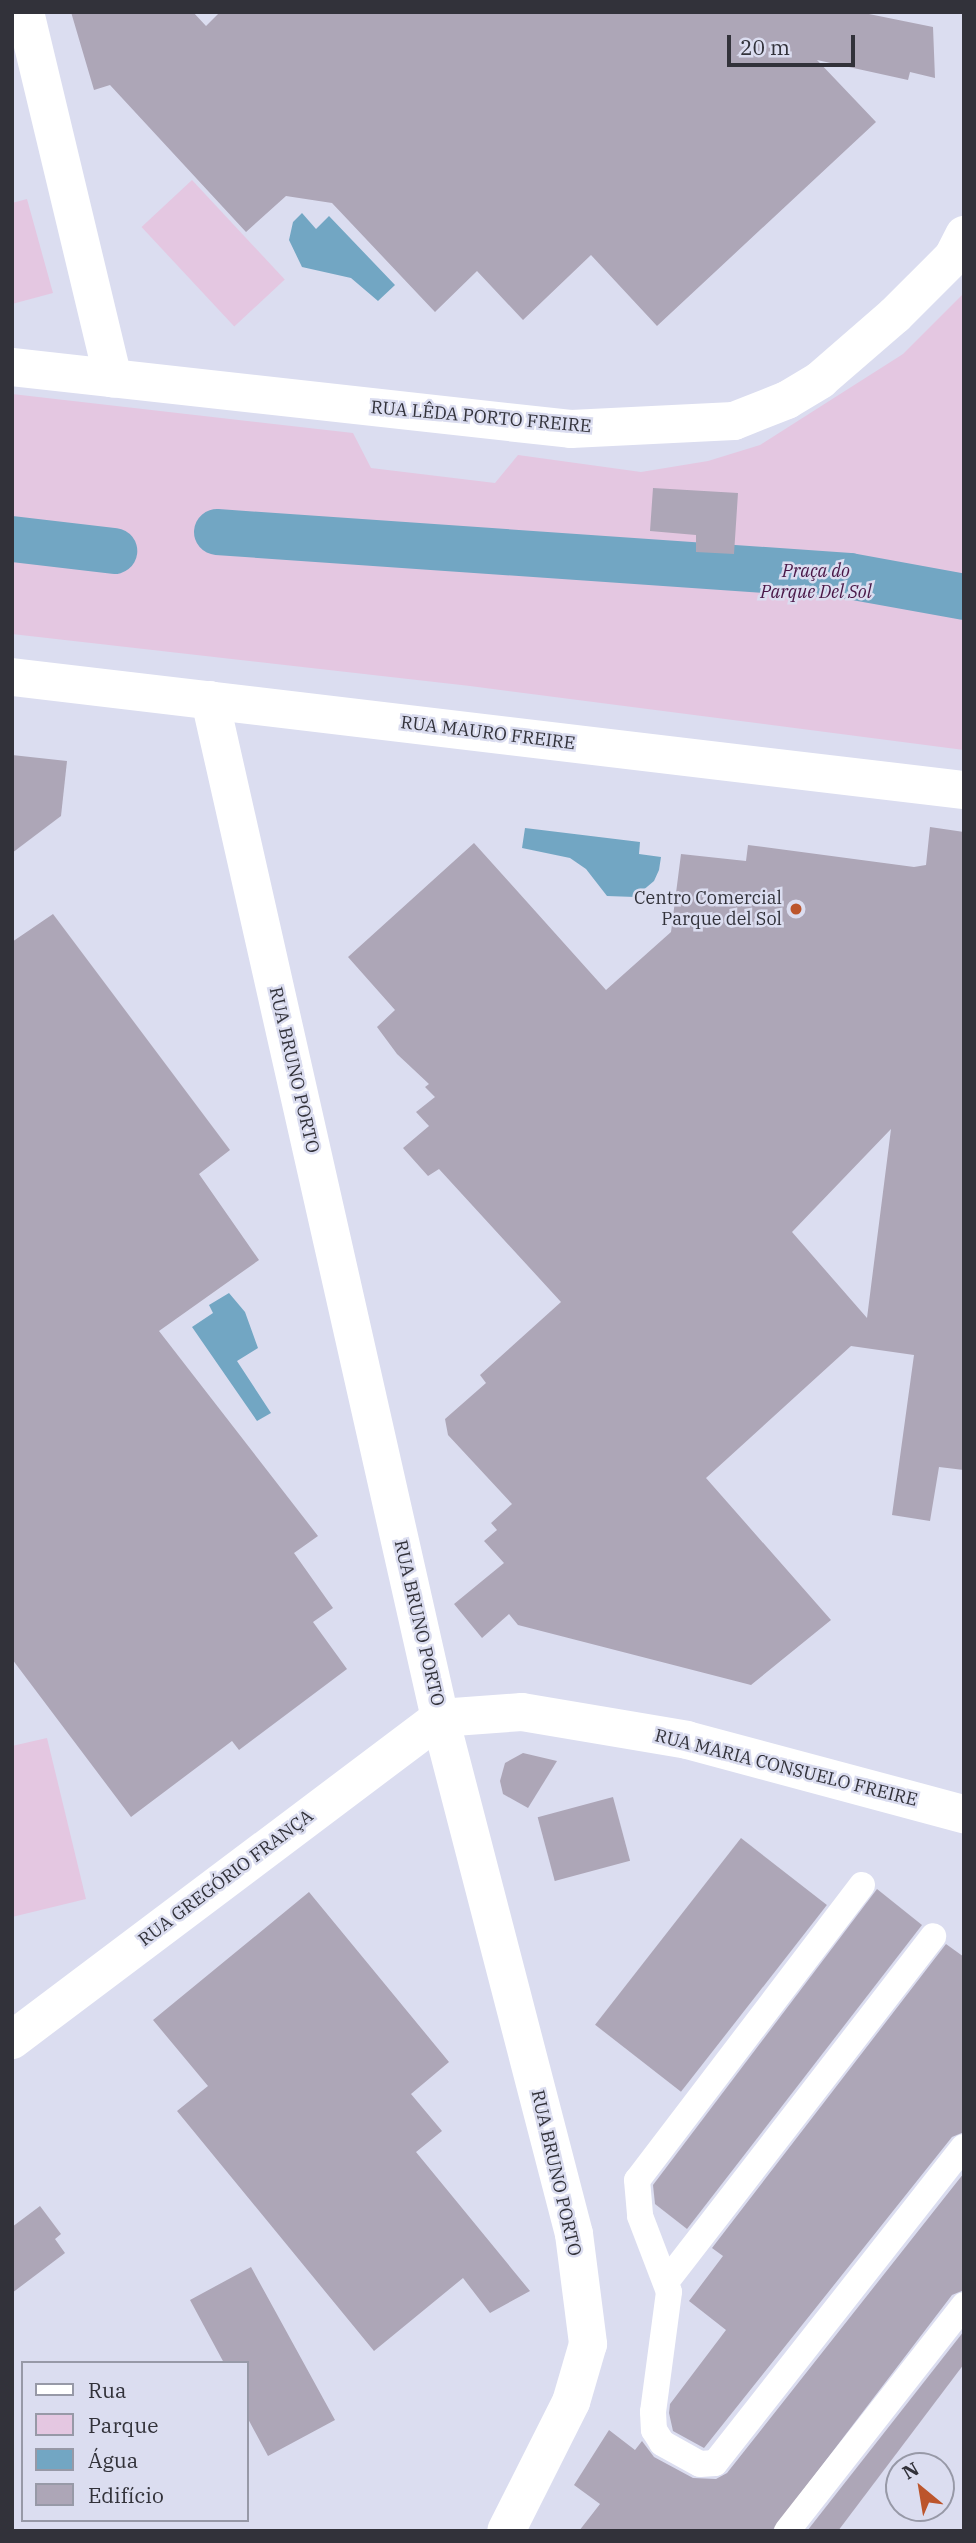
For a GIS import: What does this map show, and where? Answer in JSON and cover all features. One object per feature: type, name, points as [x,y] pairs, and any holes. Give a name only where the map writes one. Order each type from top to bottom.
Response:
[{"type":"street","points":[[25,12],[113,379]]},
{"type":"street","name":"RUA LÊDA PORTO FREIRE","points":[[12,367],[570,429],[733,421],[788,400],[820,380],[895,315],[953,257],[964,235]]},
{"type":"street","name":"RUA MAURO FREIRE","points":[[12,677],[964,790]]},
{"type":"street","name":"RUA BRUNO PORTO","points":[[210,700],[440,1718],[574,2234],[588,2344],[571,2402],[506,2531]]},
{"type":"street","name":"RUA MARIA CONSUELO FREIRE","points":[[440,1718],[522,1712],[687,1740],[964,1814]]},
{"type":"street","name":"RUA GREGÓRIO FRANÇA","points":[[12,2040],[440,1718]]},
{"type":"lane","points":[[862,1885],[637,2180],[640,2216],[666,2282],[670,2311],[654,2430],[662,2443],[700,2464],[715,2463],[964,2147]]},
{"type":"lane","points":[[666,2282],[933,1936]]},
{"type":"lane","points":[[787,2531],[964,2305]]},
{"type":"green space","points":[[192,180],[285,279],[234,327],[142,227]]},
{"type":"green space","points":[[27,199],[53,293],[12,304],[12,203]]},
{"type":"green space","name":"Praça do Parque Del Sol","points":[[964,293],[964,750],[470,686],[12,634],[12,394],[353,433],[371,468],[495,483],[518,455],[641,472],[708,461],[760,445],[903,354]]},
{"type":"green space","points":[[47,1738],[86,1899],[12,1917],[12,1746]]},
{"type":"water","points":[[302,213],[316,229],[329,216],[395,285],[378,301],[351,278],[302,267],[289,240],[293,222]]},
{"type":"water","points":[[525,828],[640,842],[639,854],[661,857],[659,870],[654,881],[635,897],[607,896],[586,869],[570,858],[522,848]]},
{"type":"water","points":[[229,1293],[245,1312],[258,1348],[237,1361],[271,1413],[257,1421],[192,1327],[213,1313],[209,1305]]},
{"type":"building","points":[[71,12],[193,12],[206,26],[220,12],[859,12],[933,27],[935,78],[910,72],[908,80],[817,60],[876,122],[657,326],[591,255],[523,320],[477,271],[435,312],[332,203],[286,196],[246,232],[110,85],[94,90]]},
{"type":"building","points":[[653,488],[738,493],[734,554],[696,552],[696,535],[650,531]]},
{"type":"building","points":[[12,755],[67,761],[61,816],[12,853]]},
{"type":"building","points":[[930,827],[964,832],[964,1470],[939,1467],[930,1521],[892,1515],[914,1355],[851,1346],[706,1478],[831,1620],[751,1685],[518,1625],[509,1614],[482,1638],[454,1604],[504,1563],[484,1541],[497,1530],[491,1523],[512,1504],[448,1435],[445,1419],[486,1383],[480,1375],[561,1302],[439,1169],[428,1176],[403,1148],[429,1126],[416,1112],[435,1097],[425,1087],[429,1084],[397,1054],[377,1027],[395,1010],[348,957],[474,843],[606,990],[671,932],[681,854],[746,861],[748,845],[914,867],[926,865]],"holes":[[[891,1129],[867,1318],[792,1232]]]},
{"type":"building","points":[[53,914],[230,1150],[199,1174],[259,1260],[159,1331],[318,1536],[294,1553],[333,1608],[313,1622],[347,1669],[239,1750],[232,1741],[131,1817],[12,1659],[12,942]]},
{"type":"building","points":[[523,1753],[557,1761],[528,1808],[503,1794],[500,1781],[505,1763]]},
{"type":"building","points":[[613,1797],[630,1861],[555,1881],[538,1817]]},
{"type":"building","points":[[741,1838],[827,1905],[681,2092],[595,2025]]},
{"type":"building","points":[[877,1889],[922,1925],[687,2229],[655,2204],[653,2185]]},
{"type":"building","points":[[309,1892],[449,2062],[411,2094],[442,2131],[416,2152],[530,2291],[490,2313],[463,2278],[374,2351],[177,2111],[208,2086],[153,2020]]},
{"type":"building","points":[[946,1944],[964,1957],[964,2132],[952,2137],[704,2448],[673,2431],[669,2413],[670,2404],[726,2330],[689,2301],[723,2256],[712,2248]]},
{"type":"building","points":[[964,2173],[964,2290],[952,2295],[772,2531],[579,2531],[600,2504],[574,2485],[609,2430],[635,2450],[642,2441],[654,2457],[693,2478],[716,2479],[727,2473]]},
{"type":"building","points":[[40,2206],[61,2234],[55,2239],[65,2253],[12,2293],[12,2227]]},
{"type":"building","points":[[251,2267],[335,2420],[268,2456],[248,2419],[248,2361],[223,2361],[190,2300]]},
{"type":"building","points":[[964,2331],[964,2364],[898,2452],[885,2452],[885,2469],[838,2531],[807,2531]]},
{"type":"waterway","points":[[217,532],[849,576],[964,597]]},
{"type":"waterway","points":[[12,539],[114,551]]},
{"type":"place","name":"Centro Comercial Parque del Sol","points":[[796,909]]}]
